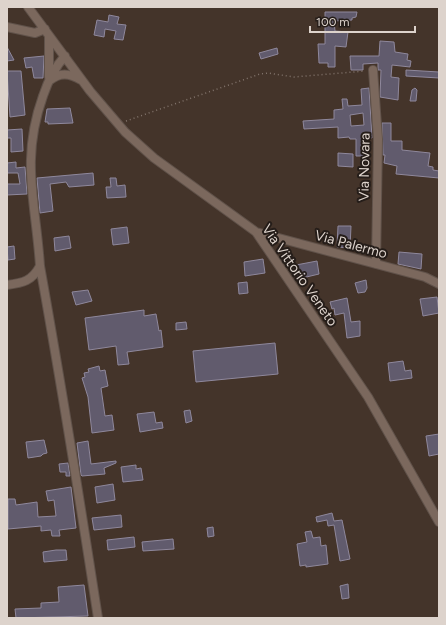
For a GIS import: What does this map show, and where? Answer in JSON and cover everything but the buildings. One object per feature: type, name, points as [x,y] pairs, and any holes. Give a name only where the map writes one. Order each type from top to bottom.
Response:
[{"type":"street","name":"Via Vittorio Veneto","points":[[28,7],[84,82],[118,124],[154,158],[256,232],[368,397],[439,522]]},
{"type":"street","points":[[7,27],[35,33],[47,33],[50,53],[48,82]]},
{"type":"street","points":[[65,56],[54,70],[48,82],[37,113],[31,140],[30,160],[32,201],[40,266],[70,435],[82,522],[98,618]]},
{"type":"street","name":"Via Novara","points":[[373,70],[378,139],[376,264]]},
{"type":"street","points":[[48,82],[55,76],[67,74],[84,82]]},
{"type":"street","name":"Via Palermo","points":[[256,232],[425,277],[439,284]]},
{"type":"street","points":[[7,286],[26,282],[36,275],[40,266]]},
{"type":"path","points":[[118,124],[260,74],[268,73],[294,77],[373,70]]}]
